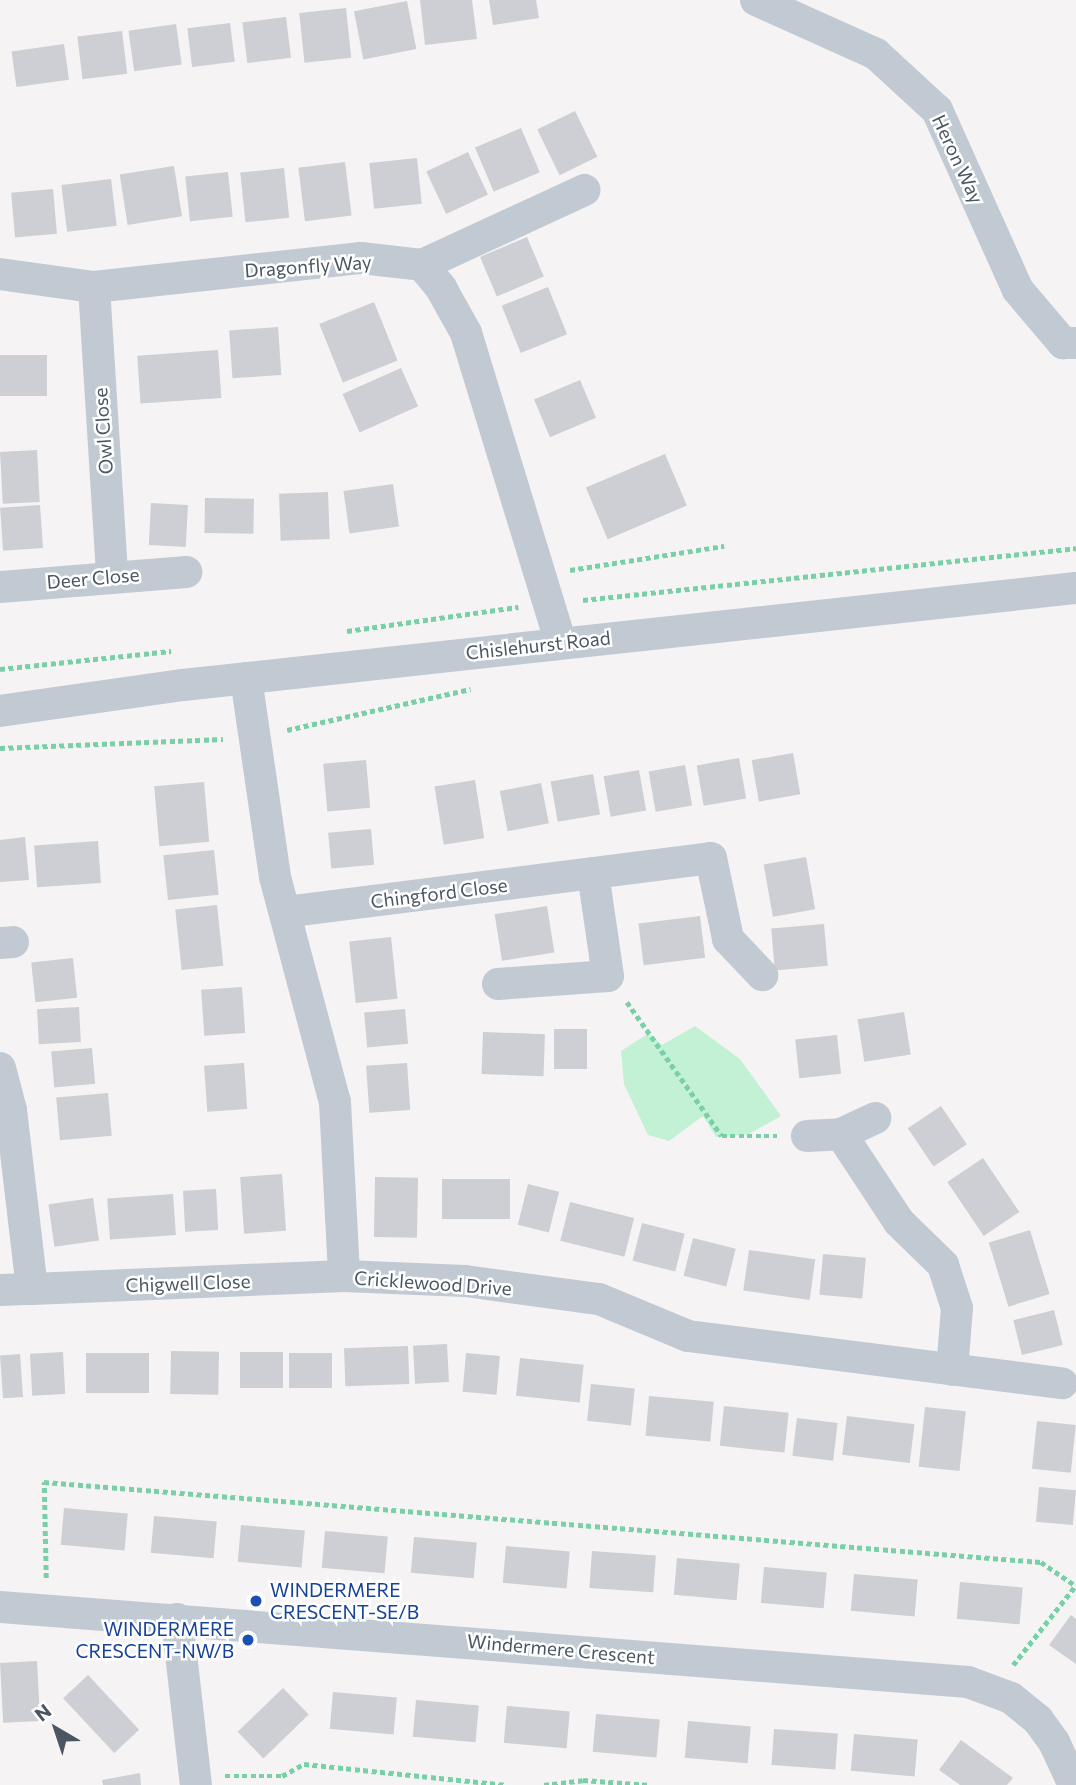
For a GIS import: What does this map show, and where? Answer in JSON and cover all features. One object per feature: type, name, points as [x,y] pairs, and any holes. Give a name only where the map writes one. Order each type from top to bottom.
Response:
[{"type":"street","name":"Heron Way","points":[[755,0],[876,54],[937,110],[1018,290],[1063,343],[1076,343]]},
{"type":"street","points":[[561,643],[466,333],[441,288],[422,265],[584,190]]},
{"type":"street","name":"Dragonfly Way","points":[[0,274],[94,287],[361,258],[422,265]]},
{"type":"street","name":"Owl Close","points":[[94,287],[112,575]]},
{"type":"street","name":"Deer Close","points":[[0,587],[112,575],[187,572]]},
{"type":"street","name":"Chislehurst Road","points":[[0,710],[246,678],[1076,588]]},
{"type":"street","name":"Cricklewood Drive","points":[[246,678],[285,912],[335,1102],[344,1276],[465,1282],[599,1299],[688,1336],[1062,1383]]},
{"type":"street","name":"Chingford Close","points":[[285,912],[712,858],[728,939],[762,975]]},
{"type":"street","points":[[498,984],[608,976],[593,873]]},
{"type":"street","points":[[0,1069],[11,1110],[33,1289]]},
{"type":"street","points":[[807,1136],[841,1134],[876,1118]]},
{"type":"street","points":[[841,1134],[899,1222],[943,1265],[957,1308],[952,1370]]},
{"type":"street","name":"Chigwell Close","points":[[0,1290],[344,1276]]},
{"type":"street","name":"Windermere Crescent","points":[[0,1607],[968,1682],[999,1694],[1038,1720],[1054,1742],[1074,1785]]},
{"type":"street","points":[[177,1619],[195,1781]]},
{"type":"path","points":[[542,575],[724,546]]},
{"type":"path","points":[[0,748],[255,737],[485,686]]},
{"type":"path","points":[[608,976],[722,1136],[807,1136]]},
{"type":"path","points":[[47,1610],[44,1482],[1041,1562],[1076,1586],[1012,1667],[999,1694]]},
{"type":"path","points":[[195,1781],[282,1776],[304,1764],[508,1785]]},
{"type":"path","points":[[544,1785],[583,1780],[650,1785]]},
{"type":"green space","points":[[695,1026],[740,1059],[781,1116],[749,1134],[716,1137],[703,1116],[669,1141],[648,1135],[624,1084],[621,1051],[649,1033],[662,1045]]},
{"type":"building","points":[[420,0],[472,0],[477,39],[425,45]]},
{"type":"building","points":[[489,0],[536,0],[539,18],[493,25]]},
{"type":"building","points":[[407,1],[416,49],[363,59],[354,11]]},
{"type":"building","points":[[346,8],[351,58],[304,63],[299,13]]},
{"type":"building","points":[[286,17],[291,58],[247,63],[242,22]]},
{"type":"building","points":[[230,23],[235,62],[192,67],[187,28]]},
{"type":"building","points":[[176,24],[182,65],[134,71],[128,31]]},
{"type":"building","points":[[122,31],[127,74],[83,79],[77,36]]},
{"type":"building","points":[[64,44],[69,80],[17,87],[12,51]]},
{"type":"building","points":[[575,111],[597,157],[560,175],[537,129]]},
{"type":"building","points":[[521,128],[540,172],[494,192],[475,148]]},
{"type":"building","points":[[468,152],[488,195],[446,214],[426,171]]},
{"type":"building","points":[[417,158],[422,204],[374,209],[369,163]]},
{"type":"building","points":[[345,162],[352,216],[305,221],[298,168]]},
{"type":"building","points":[[174,166],[182,216],[128,225],[120,175]]},
{"type":"building","points":[[284,168],[289,218],[245,222],[240,173]]},
{"type":"building","points":[[228,172],[233,217],[190,221],[185,176]]},
{"type":"building","points":[[111,179],[117,226],[67,232],[61,185]]},
{"type":"building","points":[[53,189],[57,234],[15,237],[11,193]]},
{"type":"building","points":[[527,237],[544,277],[497,297],[480,257]]},
{"type":"building","points":[[548,287],[567,334],[521,353],[502,306]]},
{"type":"building","points":[[374,302],[398,360],[343,383],[319,324]]},
{"type":"building","points":[[278,327],[281,375],[232,378],[229,330]]},
{"type":"building","points":[[218,350],[221,398],[141,404],[137,356]]},
{"type":"building","points":[[0,355],[47,355],[47,396],[0,396]]},
{"type":"building","points":[[401,368],[418,406],[360,432],[343,394]]},
{"type":"building","points":[[580,380],[596,418],[550,437],[534,400]]},
{"type":"building","points":[[37,450],[40,502],[3,504],[0,452]]},
{"type":"building","points":[[665,454],[687,506],[608,539],[586,488]]},
{"type":"building","points":[[393,484],[399,527],[349,534],[343,491]]},
{"type":"building","points":[[328,492],[330,539],[281,541],[279,494]]},
{"type":"building","points":[[205,498],[254,499],[253,534],[204,533]]},
{"type":"building","points":[[151,503],[188,505],[186,547],[149,545]]},
{"type":"building","points":[[40,505],[43,548],[3,551],[0,508]]},
{"type":"building","points":[[793,753],[800,794],[759,802],[752,760]]},
{"type":"building","points":[[739,758],[746,798],[704,806],[697,765]]},
{"type":"building","points":[[366,760],[370,808],[327,812],[323,764]]},
{"type":"building","points":[[685,765],[692,805],[656,812],[649,771]]},
{"type":"building","points":[[639,770],[646,810],[611,817],[604,776]]},
{"type":"building","points":[[593,774],[600,814],[558,822],[551,781]]},
{"type":"building","points":[[475,780],[484,838],[444,845],[435,786]]},
{"type":"building","points":[[204,782],[209,842],[159,846],[154,786]]},
{"type":"building","points":[[541,783],[549,823],[508,831],[500,791]]},
{"type":"building","points":[[371,829],[374,865],[331,869],[328,833]]},
{"type":"building","points":[[25,837],[29,880],[0,882],[0,840]]},
{"type":"building","points":[[98,841],[101,883],[37,887],[34,845]]},
{"type":"building","points":[[214,850],[219,895],[168,900],[163,855]]},
{"type":"building","points":[[806,857],[815,909],[773,917],[764,864]]},
{"type":"building","points":[[217,905],[223,966],[182,970],[175,909]]},
{"type":"building","points":[[547,906],[554,952],[502,961],[495,914]]},
{"type":"building","points":[[700,916],[705,958],[644,965],[638,924]]},
{"type":"building","points":[[824,924],[828,966],[775,970],[771,929]]},
{"type":"building","points":[[391,937],[397,999],[356,1003],[349,941]]},
{"type":"building","points":[[73,958],[77,998],[35,1002],[31,962]]},
{"type":"building","points":[[242,987],[245,1033],[204,1036],[201,990]]},
{"type":"building","points":[[79,1007],[81,1042],[39,1044],[37,1009]]},
{"type":"building","points":[[405,1009],[408,1044],[367,1047],[364,1013]]},
{"type":"building","points":[[904,1012],[911,1054],[864,1062],[858,1019]]},
{"type":"building","points":[[554,1029],[587,1029],[587,1069],[554,1069]]},
{"type":"building","points":[[483,1032],[545,1034],[543,1076],[482,1074]]},
{"type":"building","points":[[837,1035],[841,1074],[799,1078],[795,1039]]},
{"type":"building","points":[[92,1048],[95,1084],[54,1087],[51,1052]]},
{"type":"building","points":[[244,1063],[247,1109],[207,1112],[204,1066]]},
{"type":"building","points":[[407,1063],[410,1110],[369,1113],[366,1066]]},
{"type":"building","points":[[108,1093],[112,1136],[60,1140],[56,1098]]},
{"type":"building","points":[[941,1106],[967,1144],[934,1167],[908,1128]]},
{"type":"building","points":[[983,1158],[1019,1212],[984,1236],[947,1182]]},
{"type":"building","points":[[282,1174],[286,1231],[244,1234],[240,1177]]},
{"type":"building","points":[[375,1177],[418,1178],[417,1238],[374,1237]]},
{"type":"building","points":[[442,1179],[510,1179],[510,1219],[442,1219]]},
{"type":"building","points":[[528,1184],[559,1192],[549,1232],[518,1225]]},
{"type":"building","points":[[216,1189],[218,1230],[185,1232],[183,1191]]},
{"type":"building","points":[[173,1194],[176,1235],[110,1240],[107,1199]]},
{"type":"building","points":[[93,1198],[99,1241],[54,1247],[48,1204]]},
{"type":"building","points":[[570,1202],[634,1218],[624,1257],[560,1241]]},
{"type":"building","points":[[642,1223],[685,1234],[675,1271],[633,1261]]},
{"type":"building","points":[[1030,1230],[1050,1294],[1008,1307],[989,1243]]},
{"type":"building","points":[[693,1238],[736,1249],[726,1286],[684,1276]]},
{"type":"building","points":[[749,1250],[815,1259],[810,1300],[743,1291]]},
{"type":"building","points":[[823,1254],[866,1258],[862,1299],[819,1295]]},
{"type":"building","points":[[1054,1310],[1063,1345],[1022,1355],[1013,1320]]},
{"type":"building","points":[[447,1344],[449,1382],[415,1384],[413,1346]]},
{"type":"building","points":[[408,1346],[409,1384],[345,1386],[344,1348]]},
{"type":"building","points":[[171,1351],[219,1352],[218,1395],[170,1394]]},
{"type":"building","points":[[63,1352],[65,1394],[32,1396],[30,1354]]},
{"type":"building","points":[[240,1352],[283,1352],[283,1388],[240,1388]]},
{"type":"building","points":[[86,1353],[149,1353],[149,1393],[86,1393]]},
{"type":"building","points":[[289,1353],[332,1353],[332,1388],[289,1388]]},
{"type":"building","points":[[466,1353],[500,1356],[496,1395],[463,1392]]},
{"type":"building","points":[[20,1354],[23,1397],[3,1398],[0,1355]]},
{"type":"building","points":[[520,1358],[584,1365],[580,1402],[516,1396]]},
{"type":"building","points":[[591,1384],[635,1389],[631,1425],[587,1421]]},
{"type":"building","points":[[649,1396],[714,1402],[710,1442],[646,1436]]},
{"type":"building","points":[[724,1406],[789,1413],[784,1453],[720,1446]]},
{"type":"building","points":[[925,1407],[966,1411],[960,1471],[919,1467]]},
{"type":"building","points":[[847,1416],[914,1424],[910,1463],[842,1455]]},
{"type":"building","points":[[797,1418],[838,1423],[833,1461],[792,1456]]},
{"type":"building","points":[[1037,1421],[1076,1425],[1071,1473],[1032,1469]]},
{"type":"building","points":[[1039,1487],[1076,1490],[1073,1525],[1036,1522]]},
{"type":"building","points":[[64,1508],[128,1514],[125,1550],[61,1545]]},
{"type":"building","points":[[154,1516],[217,1521],[214,1558],[151,1553]]},
{"type":"building","points":[[241,1525],[305,1531],[302,1567],[238,1562]]},
{"type":"building","points":[[325,1531],[388,1536],[385,1573],[322,1568]]},
{"type":"building","points":[[414,1537],[477,1542],[474,1578],[411,1573]]},
{"type":"building","points":[[506,1546],[570,1552],[567,1588],[503,1583]]},
{"type":"building","points":[[592,1551],[656,1555],[653,1592],[589,1588]]},
{"type":"building","points":[[677,1558],[740,1563],[737,1600],[674,1595]]},
{"type":"building","points":[[764,1567],[827,1572],[824,1608],[761,1603]]},
{"type":"building","points":[[854,1574],[918,1580],[915,1616],[851,1611]]},
{"type":"building","points":[[960,1582],[1023,1587],[1020,1624],[957,1619]]},
{"type":"building","points":[[1071,1615],[1076,1619],[1076,1664],[1049,1645]]},
{"type":"building","points":[[37,1661],[40,1721],[3,1723],[0,1663]]},
{"type":"building","points":[[88,1675],[139,1730],[114,1753],[63,1698]]},
{"type":"building","points":[[283,1688],[309,1715],[263,1758],[238,1732]]},
{"type":"building","points":[[333,1692],[397,1698],[394,1734],[330,1729]]},
{"type":"building","points":[[416,1700],[479,1705],[476,1742],[413,1737]]},
{"type":"building","points":[[507,1706],[570,1711],[567,1748],[504,1743]]},
{"type":"building","points":[[596,1714],[660,1720],[656,1757],[593,1752]]},
{"type":"building","points":[[688,1721],[751,1726],[748,1763],[685,1758]]},
{"type":"building","points":[[774,1729],[838,1733],[835,1769],[771,1765]]},
{"type":"building","points":[[854,1734],[918,1740],[915,1776],[851,1771]]},
{"type":"building","points":[[961,1740],[1013,1778],[1007,1785],[960,1785],[939,1770]]},
{"type":"building","points":[[140,1773],[141,1785],[103,1785],[102,1780]]},
{"type":"place","name":"WINDERMERE CRESCENT-SE/B","points":[[256,1601]]},
{"type":"place","name":"WINDERMERE CRESCENT-NW/B","points":[[248,1640]]}]
